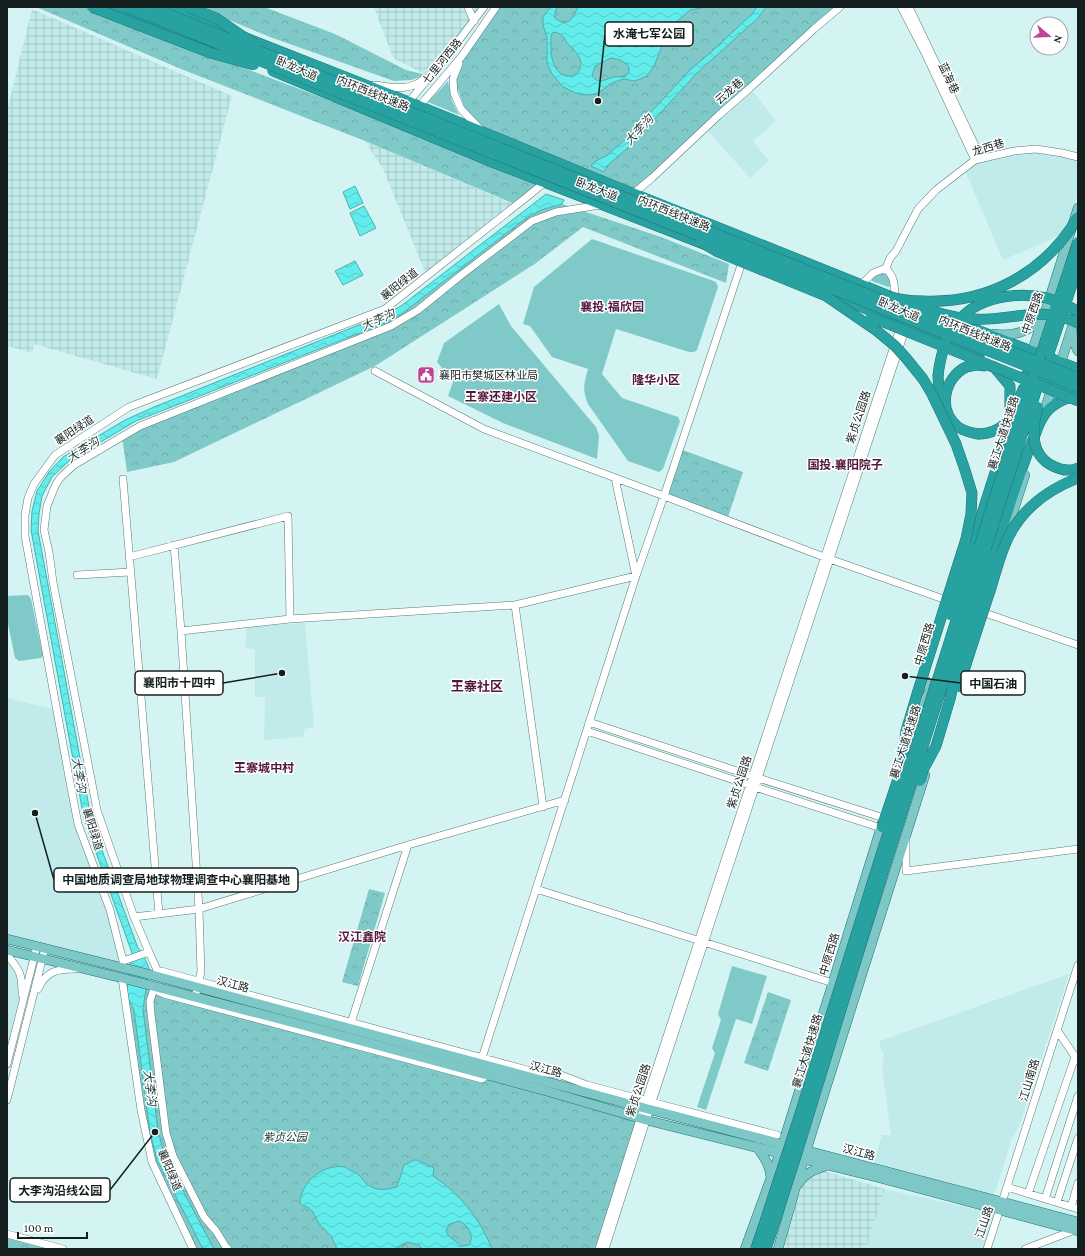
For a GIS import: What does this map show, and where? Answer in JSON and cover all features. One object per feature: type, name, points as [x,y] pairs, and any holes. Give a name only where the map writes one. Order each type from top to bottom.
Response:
[{"type":"highway","points":[[92,7],[211,53],[300,77]]},
{"type":"highway","name":"卧龙大道","points":[[107,7],[262,67],[398,123],[908,326],[1053,385],[1077,399]]},
{"type":"highway","name":"内环西线快速路","points":[[127,7],[300,77],[1078,378]]},
{"type":"highway","name":"内环西线快速路","points":[[150,7],[271,55],[1078,387]]},
{"type":"highway","name":"卧龙大道","points":[[167,7],[419,106],[633,194],[1078,369]]},
{"type":"highway","points":[[188,7],[216,18],[271,55]]},
{"type":"highway","points":[[895,297],[939,302],[952,301],[981,296],[1002,287],[1023,276],[1045,258],[1065,237],[1078,217]]},
{"type":"highway","points":[[673,221],[718,252],[826,296],[871,317],[1077,399]]},
{"type":"highway","points":[[673,221],[727,233],[895,297],[950,316],[990,320],[1042,313],[1065,318],[1075,325]]},
{"type":"highway","name":"襄江大道快速路","points":[[1059,311],[1078,242]]},
{"type":"highway","name":"襄江大道快速路","points":[[766,1249],[804,1116],[932,697],[1016,429],[1059,311],[1078,267]]},
{"type":"highway","points":[[826,296],[877,331],[895,346],[906,358],[923,379],[932,394],[956,444]]},
{"type":"highway","points":[[884,857],[882,830],[900,773],[906,730],[966,539],[971,514],[972,493],[949,424],[941,407],[938,376],[944,348],[957,323],[968,311],[981,304],[996,299],[1012,296],[1046,298],[1078,310]]},
{"type":"highway","points":[[1001,369],[982,365],[966,367],[960,370],[949,382],[945,400],[947,411],[952,421],[959,427],[973,433],[987,434],[997,431],[1005,425],[1011,417],[1059,311]]},
{"type":"highway","points":[[1059,311],[1035,416],[1033,434],[1040,456],[1047,462],[1056,468],[1065,470],[1073,470],[1078,468]]},
{"type":"highway","points":[[908,326],[927,338],[994,367],[1010,386],[1010,415],[1000,457],[939,651],[917,694]]},
{"type":"highway","points":[[936,746],[950,699],[957,668],[1024,462],[1043,416],[1061,401],[1073,398],[1077,399]]},
{"type":"highway","points":[[884,857],[901,834],[923,770],[942,735],[998,564],[1011,533],[1018,521],[1030,507],[1044,495],[1076,478]]},
{"type":"highway","points":[[749,1249],[764,1203],[774,1181],[790,1131],[804,1116]]},
{"type":"highway","points":[[772,1249],[786,1207],[790,1186],[806,1136],[804,1116]]},
{"type":"highway","name":"襄江大道快速路","points":[[756,1249],[804,1116]]},
{"type":"main road","name":"中原西路","points":[[745,1249],[783,1144],[922,696],[932,655],[1010,415],[1044,316],[1078,208]]},
{"type":"main road","points":[[1078,310],[1073,341],[1078,351]]},
{"type":"main road","points":[[986,333],[1002,336],[1021,332],[1037,324],[1044,316]]},
{"type":"main road","points":[[778,1249],[805,1155],[906,831],[954,683],[967,659],[1053,385],[1075,325]]},
{"type":"main road","name":"汉江路","points":[[7,939],[41,947],[125,962],[155,974],[198,984],[648,1105],[783,1144],[805,1155]]},
{"type":"main road","name":"汉江路","points":[[7,950],[122,978],[194,999],[487,1075],[644,1119],[780,1153],[805,1155],[1001,1206],[1077,1228]]},
{"type":"main road","points":[[760,1138],[771,1139],[789,1124]]},
{"type":"main road","points":[[796,1187],[803,1176],[828,1161],[816,1150],[812,1133]]},
{"type":"main road","points":[[757,1147],[766,1160],[770,1170],[771,1179]]},
{"type":"street","points":[[468,7],[474,21]]},
{"type":"street","name":"七里河西路","points":[[398,123],[408,102],[441,63],[484,7]]},
{"type":"street","name":"七里河西路","points":[[398,123],[419,106],[462,56],[496,7]]},
{"type":"street","name":"云龙巷","points":[[633,194],[814,28],[840,7]]},
{"type":"street","name":"蓝海巷","points":[[901,7],[978,159]]},
{"type":"street","name":"蓝海巷","points":[[909,7],[978,159]]},
{"type":"street","points":[[462,56],[453,79],[454,93],[461,109],[483,132]]},
{"type":"street","points":[[362,84],[395,88],[410,88],[422,82],[441,63]]},
{"type":"street","name":"龙西巷","points":[[886,268],[890,258],[896,250],[918,209],[936,190],[978,159],[1014,151],[1036,149],[1078,157]]},
{"type":"street","name":"襄阳绿道","points":[[125,962],[110,910],[78,824],[69,778],[25,536],[25,515],[28,498],[34,484],[55,456],[129,407],[386,309],[528,196],[548,183]]},
{"type":"street","points":[[155,974],[97,810],[44,530],[47,506],[59,481],[74,465],[140,426],[391,326],[418,310],[532,221],[556,212],[602,204]]},
{"type":"street","points":[[482,1058],[636,576],[742,259]]},
{"type":"street","points":[[864,282],[873,273],[886,268],[893,277],[895,297]]},
{"type":"street","name":"紫贞公园路","points":[[605,1249],[648,1105],[701,941],[827,558],[908,326]]},
{"type":"street","points":[[375,371],[484,429],[827,558],[950,601]]},
{"type":"street","points":[[615,478],[636,576]]},
{"type":"street","points":[[123,479],[159,914]]},
{"type":"street","points":[[129,557],[288,516],[290,619]]},
{"type":"street","points":[[174,545],[199,909],[201,972],[194,999]]},
{"type":"street","points":[[77,575],[130,572]]},
{"type":"street","points":[[181,631],[290,619],[515,605],[636,576]]},
{"type":"street","points":[[515,605],[543,807]]},
{"type":"street","points":[[982,612],[1078,645]]},
{"type":"street","points":[[590,722],[884,818]]},
{"type":"street","points":[[587,730],[881,828]]},
{"type":"street","points":[[134,917],[199,909],[565,800]]},
{"type":"street","points":[[906,831],[906,871],[1078,849]]},
{"type":"street","points":[[408,846],[350,1026],[531,1071],[561,1075],[648,1105],[777,1135]]},
{"type":"street","points":[[536,889],[833,983]]},
{"type":"street","points":[[7,1064],[23,1003],[41,947]]},
{"type":"street","points":[[125,962],[147,953]]},
{"type":"street","points":[[7,955],[16,966],[22,978],[23,1003]]},
{"type":"street","points":[[7,1100],[31,1006],[38,957]]},
{"type":"street","name":"江山南路","points":[[1001,1206],[1078,965]]},
{"type":"street","points":[[31,1006],[42,980],[53,971],[63,969],[87,969]]},
{"type":"street","name":"襄阳绿道","points":[[122,978],[141,1110],[152,1162],[193,1249]]},
{"type":"street","name":"襄阳绿道","points":[[152,987],[150,1014],[166,1133],[173,1156],[204,1217],[228,1249]]},
{"type":"street","points":[[1028,1194],[1077,1059],[1057,1030]]},
{"type":"street","points":[[1045,1199],[1078,1096]]},
{"type":"street","name":"紫贞公园路","points":[[599,1249],[644,1119]]},
{"type":"street","points":[[1057,1202],[1078,1138]]},
{"type":"street","points":[[1007,1187],[1074,1208],[1078,1183]]},
{"type":"street","name":"江山路","points":[[987,1249],[1001,1206]]},
{"type":"street","points":[[1025,1249],[1033,1248],[1077,1228]]},
{"type":"street","points":[[7,1234],[63,1249]]},
{"type":"shaded area","points":[[374,7],[481,7],[427,75],[393,58]]},
{"type":"shaded area","points":[[32,9],[232,96],[157,379],[34,344],[32,353],[7,346],[7,111]]},
{"type":"shaded area","points":[[750,88],[776,121],[753,141],[769,161],[750,178],[705,128]]},
{"type":"shaded area","points":[[365,141],[520,207],[428,279],[383,169]]},
{"type":"shaded area","points":[[1036,149],[1078,157],[1078,194],[1066,231],[1052,239],[1003,260],[964,168],[975,160]]},
{"type":"shaded area","points":[[305,623],[314,727],[305,729],[303,737],[264,740],[265,697],[255,697],[255,650],[245,647],[247,627]]},
{"type":"shaded area","points":[[7,698],[56,710],[78,824],[110,910],[123,967],[7,939]]},
{"type":"shaded area","points":[[7,955],[16,966],[23,1003],[7,1064]]},
{"type":"shaded area","points":[[1069,974],[1019,1127],[1011,1140],[996,1190],[993,1194],[986,1195],[873,1166],[882,1135],[891,1135],[882,1068],[884,1055],[880,1047],[880,1041]]},
{"type":"shaded area","points":[[821,1170],[885,1189],[866,1249],[779,1249],[797,1190],[807,1177]]},
{"type":"shaded area","points":[[885,1189],[996,1214],[983,1249],[866,1249]]},
{"type":"green space","points":[[36,7],[91,7],[239,66],[545,182],[517,205],[365,141],[181,69]]},
{"type":"green space","points":[[198,7],[264,7],[335,34],[406,70],[427,75],[411,80],[394,81],[270,37]]},
{"type":"green space","points":[[496,7],[840,7],[633,194],[483,132],[464,106],[457,87],[456,75],[462,56]]},
{"type":"green space","points":[[448,81],[452,101],[459,115],[428,102]]},
{"type":"green space","points":[[562,204],[661,237],[729,264],[726,283],[583,227],[536,263],[375,366],[174,462],[127,472],[122,437],[140,426],[388,322],[404,312],[526,218],[541,210]]},
{"type":"green space","points":[[592,239],[711,280],[716,282],[718,287],[697,350],[694,352],[689,352],[616,329],[602,374],[622,398],[678,417],[680,421],[663,469],[659,472],[628,461],[588,404],[584,386],[588,369],[552,357],[530,326],[523,324],[534,287]]},
{"type":"green space","points":[[877,271],[893,277],[891,286],[888,287],[872,281],[871,276]]},
{"type":"green space","points":[[499,304],[511,326],[596,427],[599,436],[597,459],[503,423],[448,396],[453,382],[437,362],[444,343]]},
{"type":"green space","points":[[680,449],[743,472],[727,520],[664,496]]},
{"type":"green space","points":[[28,595],[31,599],[43,656],[41,658],[19,661],[15,658],[7,619],[7,596]]},
{"type":"green space","points":[[369,889],[385,893],[358,986],[342,982]]},
{"type":"green space","points":[[732,966],[767,976],[752,1024],[736,1019],[706,1110],[697,1107],[715,1053],[712,1048],[721,1020],[718,1014]]},
{"type":"green space","name":"紫贞公园","points":[[122,978],[641,1118],[597,1249],[193,1249],[152,1162]]},
{"type":"green space","points":[[768,992],[791,1000],[768,1071],[744,1063]]},
{"type":"green space","points":[[7,1234],[63,1249],[7,1249]]},
{"type":"water","points":[[552,7],[557,7],[555,18],[559,21],[566,22],[572,18],[578,7],[706,7],[690,10],[669,28],[654,66],[647,76],[635,81],[624,79],[614,82],[597,94],[587,95],[575,93],[562,86],[552,74],[547,63],[547,37],[543,25],[543,17]],"holes":[[[553,32],[560,34],[579,57],[581,65],[578,72],[573,76],[566,76],[559,72],[554,64],[551,50],[551,38]],[[611,58],[620,60],[628,65],[629,70],[626,76],[615,77],[602,81],[595,79],[592,76],[595,66]]]},
{"type":"water","name":"大李沟","points":[[757,7],[766,7],[758,18],[696,74],[632,144],[608,165],[604,172],[591,166],[594,162],[606,156],[626,139],[691,69],[752,14]]},
{"type":"water","points":[[355,186],[363,203],[350,209],[343,192]]},
{"type":"water","name":"大李沟","points":[[546,194],[564,200],[562,204],[541,210],[526,218],[404,312],[388,322],[136,421],[69,461],[52,477],[42,496],[38,531],[90,812],[96,834],[138,948],[143,954],[149,968],[143,1009],[158,1131],[165,1157],[214,1249],[203,1249],[157,1160],[150,1132],[134,1010],[128,998],[127,985],[132,953],[84,819],[31,530],[32,511],[37,491],[49,472],[63,457],[125,420],[386,314],[401,306]]},
{"type":"water","points":[[364,206],[376,228],[360,236],[350,213]]},
{"type":"water","points":[[355,261],[363,275],[343,285],[335,271]]},
{"type":"water","points":[[417,1160],[434,1168],[433,1176],[452,1191],[468,1208],[482,1227],[492,1249],[420,1249],[421,1247],[419,1245],[408,1242],[395,1249],[337,1249],[331,1236],[319,1224],[313,1212],[309,1208],[300,1204],[304,1188],[315,1176],[329,1168],[345,1167],[360,1176],[371,1187],[386,1189],[396,1187],[404,1165]],"holes":[[[458,1221],[462,1222],[470,1230],[471,1241],[469,1245],[461,1246],[448,1235],[446,1231],[449,1225]]]},
{"type":"place","name":"水淹七军公园","points":[[598,101]]},
{"type":"place","name":"襄阳市樊城区林业局","points":[[426,375]]},
{"type":"place","name":"襄阳市十四中","points":[[282,673]]},
{"type":"place","name":"中国石油","points":[[905,676]]},
{"type":"place","name":"中国地质调查局地球物理调查中心襄阳基地","points":[[35,813]]},
{"type":"place","name":"大李沟沿线公园","points":[[155,1132]]},
{"type":"district","name":"襄投·福欣园","points":[[612,307]]},
{"type":"district","name":"隆华小区","points":[[656,380]]},
{"type":"district","name":"王寨还建小区","points":[[501,397]]},
{"type":"district","name":"国投·襄阳院子","points":[[845,465]]},
{"type":"district","name":"王寨社区","points":[[477,686]]},
{"type":"district","name":"王寨城中村","points":[[264,768]]},
{"type":"district","name":"汉江鑫院","points":[[362,937]]}]
